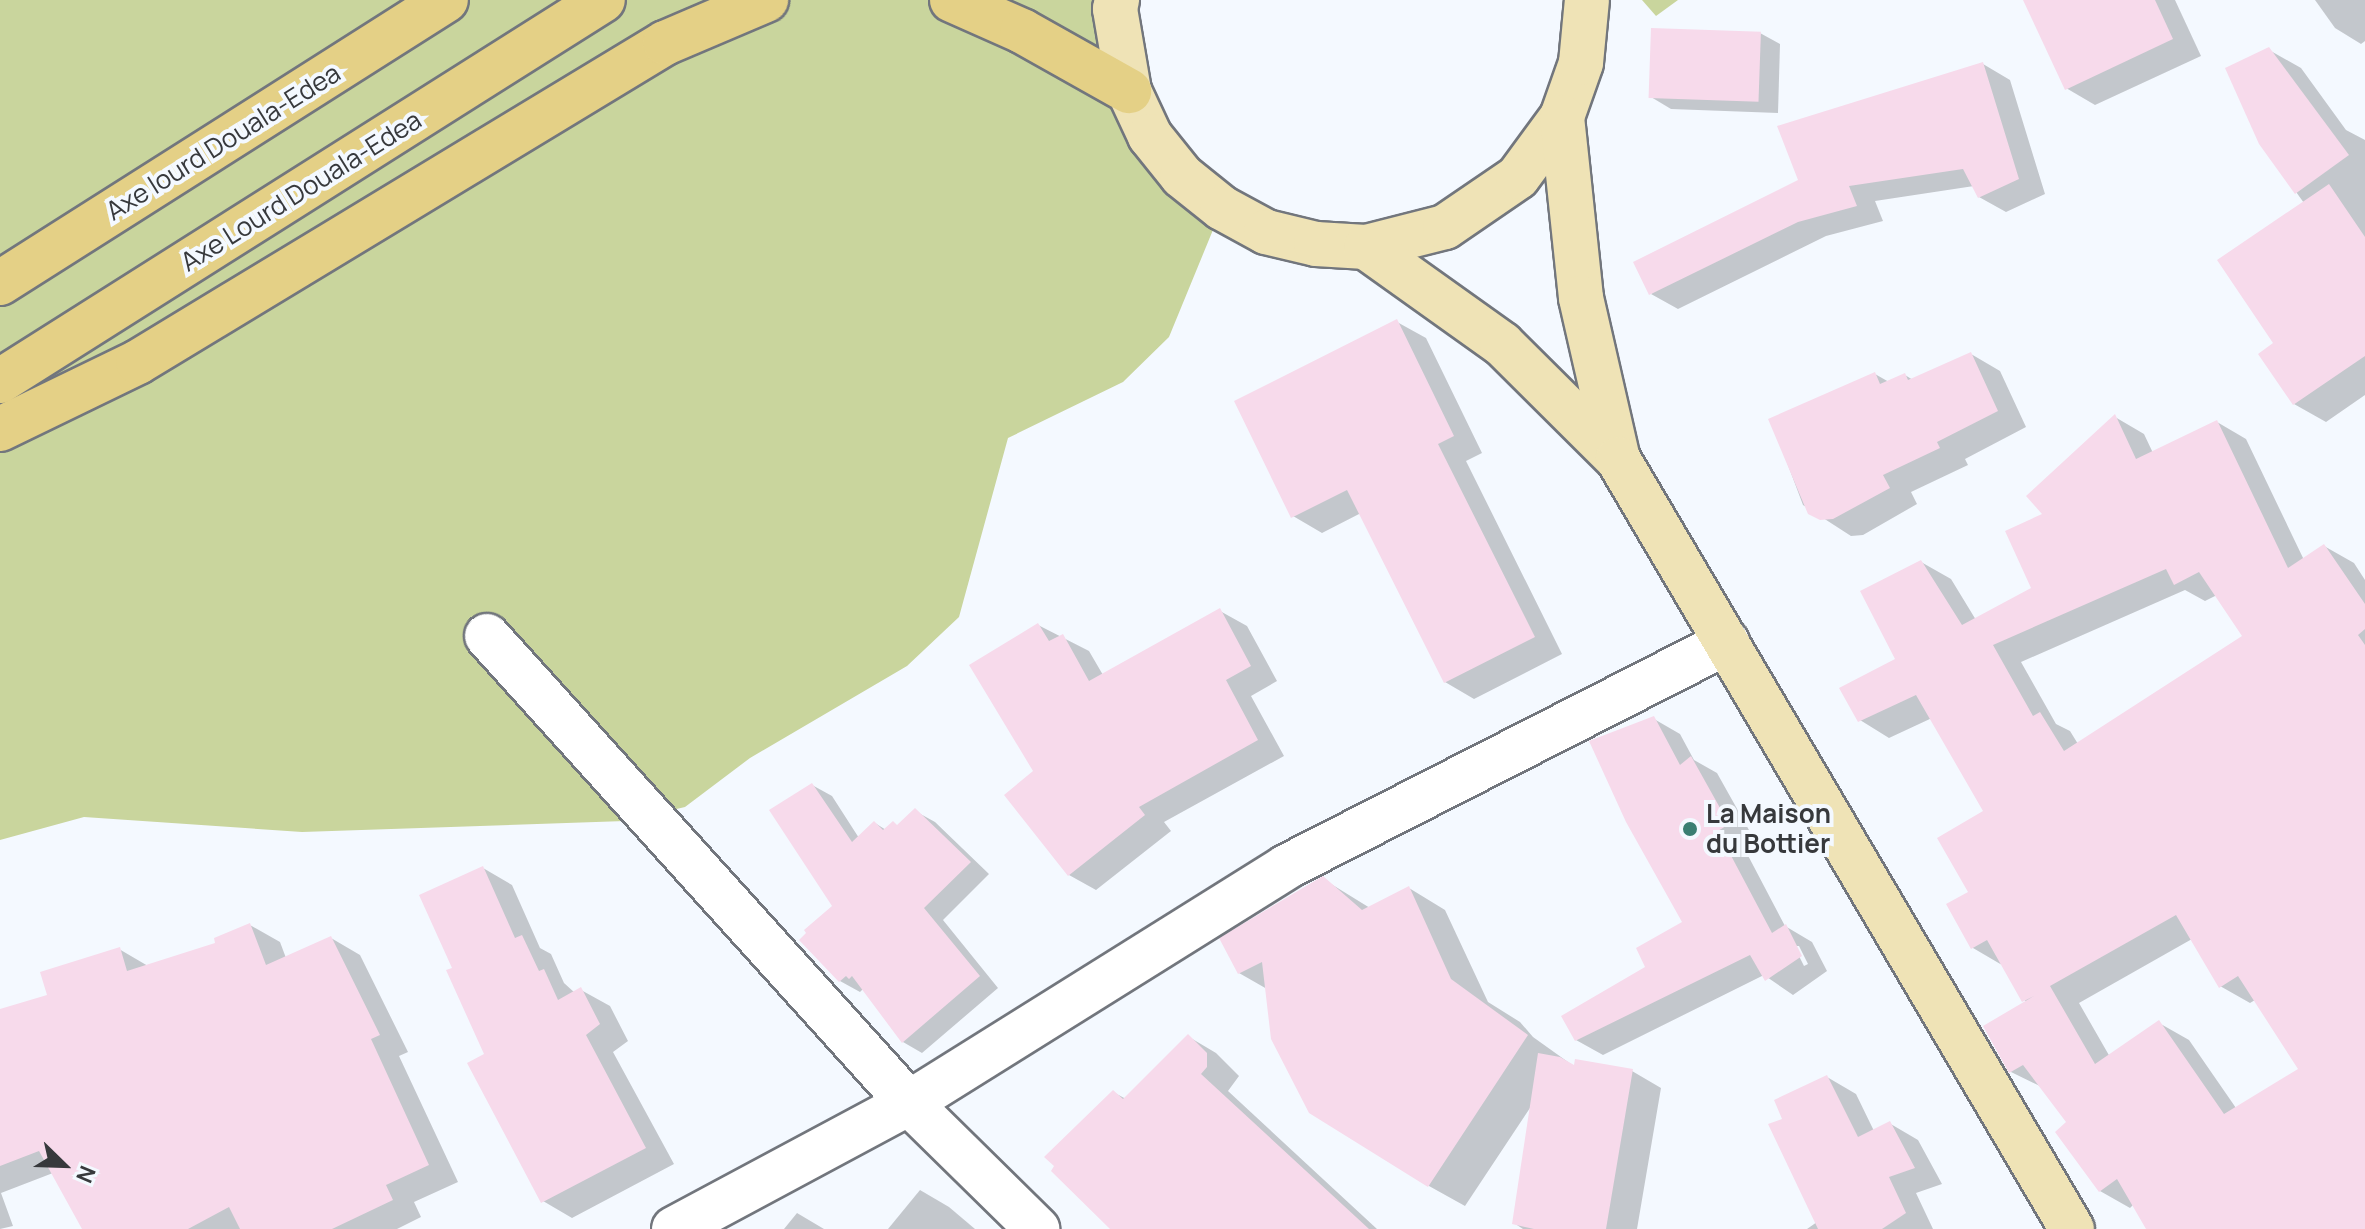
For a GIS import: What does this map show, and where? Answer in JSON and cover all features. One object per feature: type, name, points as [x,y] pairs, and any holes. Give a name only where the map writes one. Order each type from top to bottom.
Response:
[{"type":"highway","name":"Axe lourd Douala-Edea","points":[[0,283],[446,0]]},
{"type":"highway","name":"Axe Lourd Douala-Edea","points":[[0,381],[603,0]]},
{"type":"highway","points":[[0,429],[138,362],[665,43],[766,0]]},
{"type":"highway","points":[[952,0],[1022,31],[1129,91]]},
{"type":"main road","points":[[1117,0],[1115,9],[1129,91],[1150,136],[1182,176],[1222,208],[1266,232],[1316,244],[1366,247],[1445,227],[1518,177],[1562,117],[1581,63],[1587,0]]},
{"type":"main road","points":[[1562,117],[1581,298],[1618,459]]},
{"type":"main road","points":[[1366,247],[1502,344],[1618,459],[2072,1229]]},
{"type":"street","points":[[487,636],[909,1103],[1037,1229]]},
{"type":"street","points":[[674,1229],[909,1103],[1286,867],[1727,642]]},
{"type":"green space","points":[[0,0],[1117,0],[1129,91],[1222,208],[1169,337],[1123,382],[1008,438],[959,617],[907,666],[750,758],[685,807],[625,821],[302,832],[84,817],[0,840]]},
{"type":"green space","points":[[1642,0],[1678,0],[1656,16]]},
{"type":"building","points":[[2023,0],[2155,0],[2173,39],[2065,90]]},
{"type":"building","points":[[1651,28],[1761,32],[1758,102],[1649,98]]},
{"type":"building","points":[[2269,47],[2349,155],[2295,194],[2259,144],[2225,68]]},
{"type":"building","points":[[1983,62],[2019,179],[1978,198],[1963,169],[1849,186],[1857,206],[1798,222],[1649,295],[1633,262],[1798,180],[1777,126]]},
{"type":"building","points":[[2329,184],[2365,237],[2365,356],[2293,405],[2258,354],[2273,343],[2217,260]]},
{"type":"building","points":[[1397,319],[1454,436],[1438,444],[1535,637],[1444,683],[1347,490],[1291,518],[1234,401]]},
{"type":"building","points":[[1971,352],[1998,411],[1937,442],[1940,448],[1883,475],[1890,488],[1833,519],[1820,520],[1808,514],[1768,419],[1875,372],[1880,384],[1905,373],[1908,380]]},
{"type":"building","points":[[2115,414],[2136,459],[2217,420],[2288,568],[2324,544],[2365,604],[2365,629],[2358,635],[2365,645],[2365,1229],[2146,1229],[2117,1179],[2099,1192],[2055,1132],[2066,1122],[2023,1065],[2009,1073],[1983,1026],[2034,996],[2022,1002],[1987,940],[1971,949],[1946,904],[1968,892],[1937,838],[1983,811],[1916,695],[1858,722],[1839,688],[1895,659],[1860,591],[1921,560],[1962,625],[2031,588],[2005,531],[2042,514],[2026,496]],"holes":[[[2166,569],[2174,585],[2199,572],[2242,636],[2064,751],[2040,712],[2033,716],[1993,645]],[[2176,915],[2219,988],[2238,976],[2298,1069],[2224,1114],[2159,1020],[2095,1064],[2050,986]]]},
{"type":"building","points":[[1220,608],[1251,666],[1226,680],[1258,740],[1139,807],[1145,815],[1068,876],[1004,795],[1033,771],[969,665],[1038,623],[1049,641],[1063,634],[1089,681]]},
{"type":"building","points":[[1654,716],[1680,765],[1691,756],[1729,824],[1718,831],[1772,933],[1786,924],[1802,956],[1765,981],[1750,955],[1575,1041],[1561,1016],[1645,967],[1636,948],[1682,922],[1626,822],[1589,741]]},
{"type":"building","points":[[812,783],[852,842],[874,821],[883,830],[893,821],[897,825],[915,808],[971,862],[924,908],[980,976],[902,1043],[852,976],[849,979],[846,976],[839,982],[799,940],[806,933],[804,930],[832,906],[769,810]]},
{"type":"building","points":[[483,866],[515,938],[522,935],[539,971],[544,969],[558,1000],[581,987],[600,1024],[586,1035],[646,1148],[541,1203],[467,1063],[484,1054],[446,970],[452,968],[419,895]]},
{"type":"building","points":[[1323,876],[1362,910],[1409,886],[1451,979],[1528,1035],[1428,1187],[1309,1113],[1271,1039],[1262,962],[1238,974],[1219,938]]},
{"type":"building","points":[[250,923],[266,965],[331,936],[380,1035],[371,1039],[429,1165],[386,1185],[393,1200],[332,1229],[240,1229],[229,1207],[188,1229],[82,1229],[39,1151],[0,1166],[0,1009],[47,995],[40,972],[120,947],[127,971],[215,943],[214,938]]},
{"type":"building","points":[[1188,1034],[1207,1053],[1207,1067],[1201,1074],[1369,1229],[1110,1229],[1051,1171],[1054,1166],[1044,1157],[1113,1090],[1123,1099]]},
{"type":"building","points":[[1538,1053],[1560,1057],[1574,1065],[1575,1059],[1633,1069],[1606,1229],[1534,1229],[1512,1224]]},
{"type":"building","points":[[1827,1075],[1858,1137],[1890,1121],[1915,1168],[1889,1177],[1906,1213],[1882,1229],[1818,1229],[1768,1124],[1782,1119],[1774,1100]]},
{"type":"place","name":"La Maison du Bottier","points":[[1690,829]]}]
